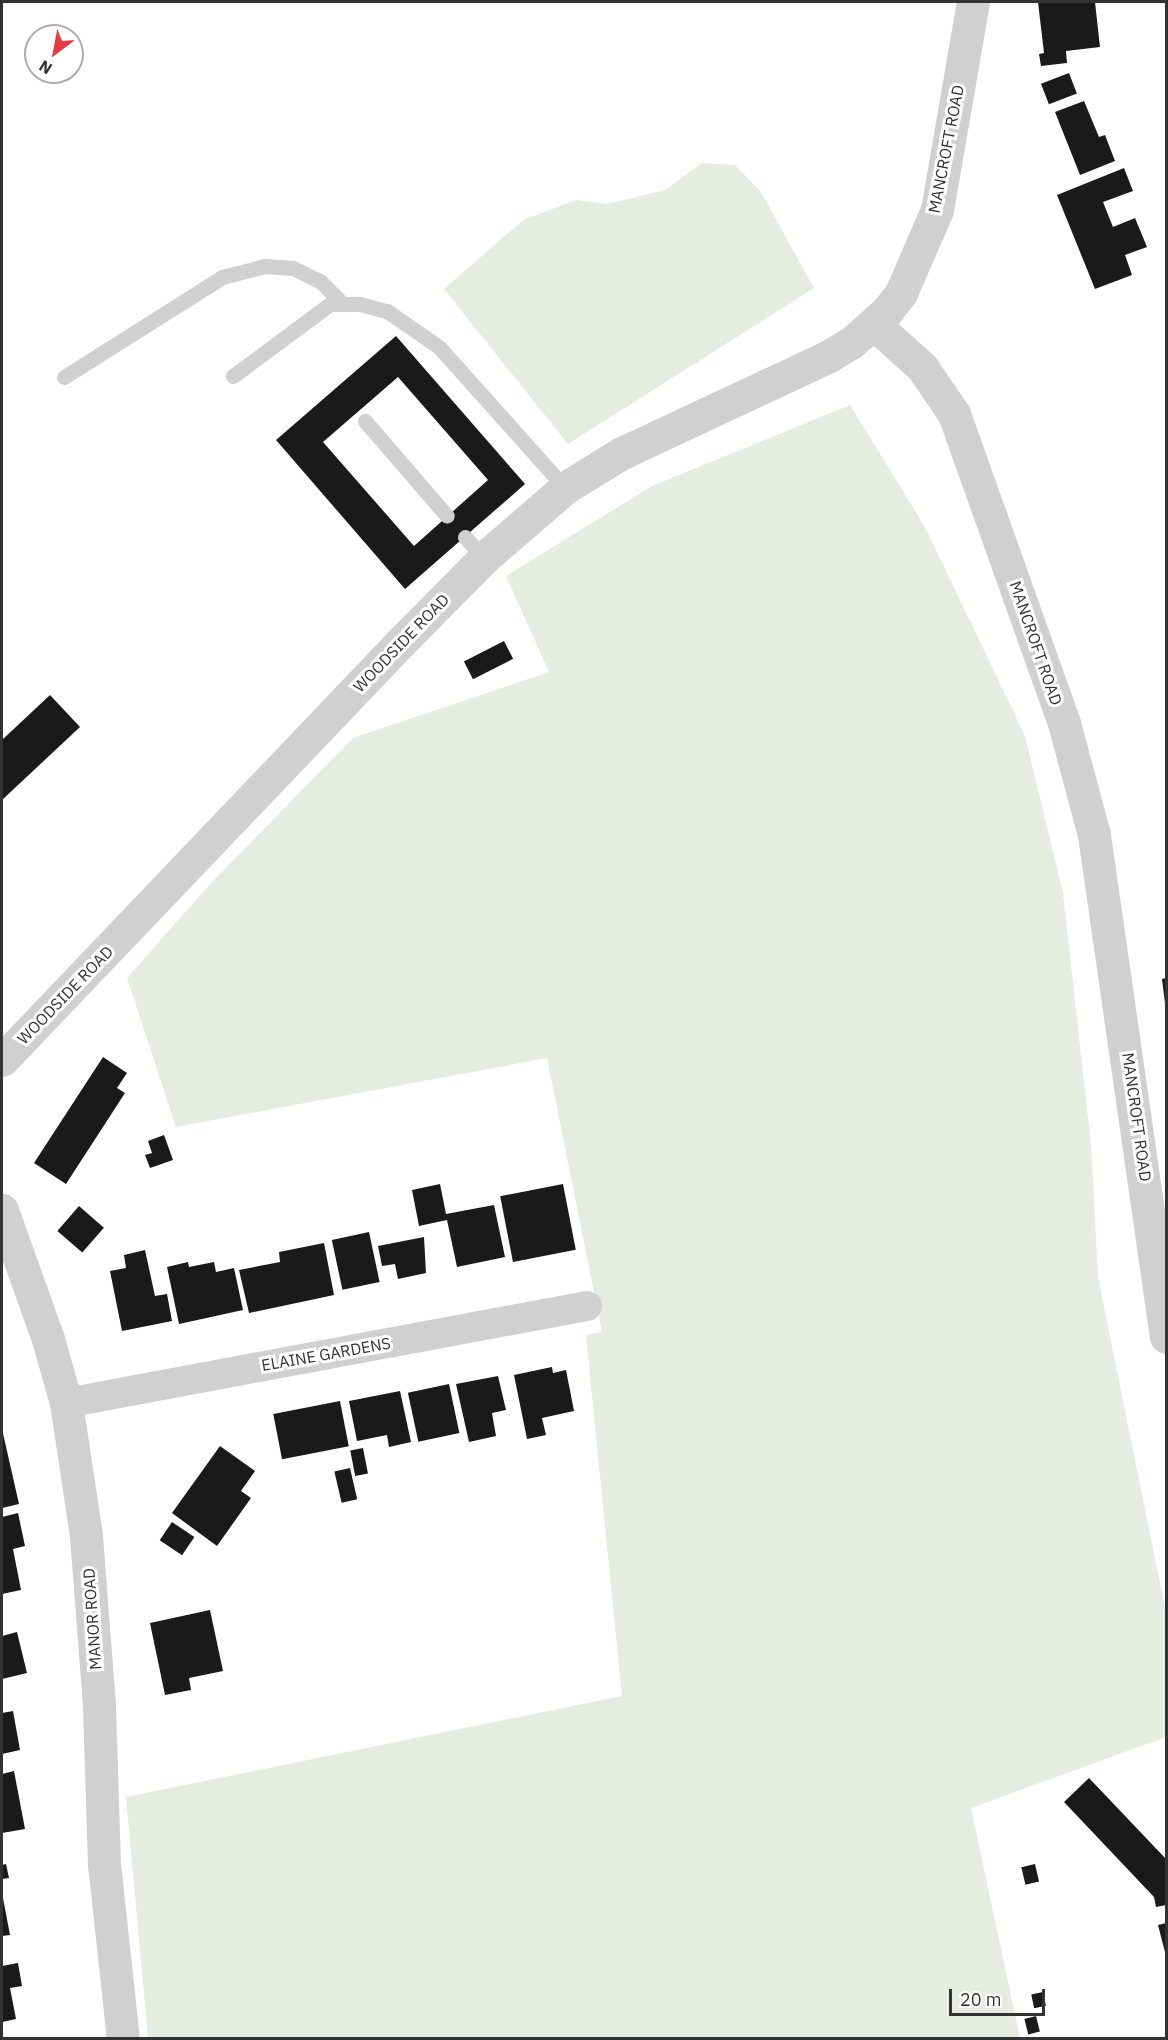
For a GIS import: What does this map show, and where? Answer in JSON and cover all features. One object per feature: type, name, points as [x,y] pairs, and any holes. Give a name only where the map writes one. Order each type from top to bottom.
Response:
[{"type":"street","name":"MANCROFT ROAD","points":[[973,2],[937,210],[901,293],[874,324],[922,367],[954,414],[1064,723],[1098,857],[1162,1268],[1167,1337]]},
{"type":"street","name":"WOODSIDE ROAD","points":[[2,1060],[474,548],[620,454],[829,356],[874,324]]},
{"type":"street","name":"MANOR ROAD","points":[[2,1209],[48,1339],[66,1403],[86,1536],[99,1706],[104,1864],[123,2038]]},
{"type":"street","name":"ELAINE GARDENS","points":[[66,1403],[588,1306]]},
{"type":"lane","points":[[64,376],[222,277],[265,266],[293,268],[320,281],[343,304]]},
{"type":"lane","points":[[233,376],[313,314],[330,304],[387,311],[439,347],[565,489]]},
{"type":"lane","points":[[365,421],[447,516]]},
{"type":"shaded area","points":[[702,163],[735,165],[761,192],[814,288],[568,444],[444,289],[523,220],[576,200],[607,204],[665,190]]},
{"type":"shaded area","points":[[850,405],[925,527],[1025,736],[1063,893],[1091,1145],[1098,1277],[1166,1613],[1166,1737],[971,1808],[1020,2038],[148,2038],[126,1797],[622,1696],[586,1335],[602,1332],[547,1058],[176,1127],[127,978],[211,883],[353,738],[549,672],[506,576],[652,486]]},
{"type":"building","points":[[1038,2],[1095,2],[1100,47],[1066,51],[1067,63],[1041,66],[1039,54],[1044,53]]},
{"type":"building","points":[[1069,73],[1077,94],[1049,104],[1041,84]]},
{"type":"building","points":[[1084,101],[1099,137],[1105,135],[1115,161],[1080,175],[1055,112]]},
{"type":"building","points":[[1124,168],[1133,191],[1103,202],[1113,227],[1135,218],[1147,247],[1125,255],[1132,275],[1095,289],[1057,195]]},
{"type":"building","points":[[396,336],[525,484],[405,589],[276,440]],"holes":[[[398,377],[488,480],[414,546],[323,442]]]},
{"type":"building","points":[[504,641],[513,659],[473,679],[464,661]]},
{"type":"building","points":[[50,695],[80,727],[2,800],[2,740]]},
{"type":"building","points":[[1166,978],[1166,1003],[1165,1003],[1162,979]]},
{"type":"building","points":[[103,1057],[127,1073],[117,1088],[125,1093],[66,1184],[34,1163]]},
{"type":"building","points":[[164,1135],[173,1160],[150,1168],[145,1155],[152,1153],[148,1141]]},
{"type":"building","points":[[440,1184],[446,1214],[494,1205],[505,1257],[457,1267],[447,1220],[419,1226],[412,1190]]},
{"type":"building","points":[[563,1184],[576,1250],[513,1262],[500,1196]]},
{"type":"building","points":[[79,1206],[104,1228],[82,1253],[57,1231]]},
{"type":"building","points":[[369,1232],[380,1282],[342,1290],[332,1240]]},
{"type":"building","points":[[424,1237],[426,1273],[398,1279],[395,1264],[382,1266],[378,1246]]},
{"type":"building","points":[[324,1243],[334,1295],[249,1313],[239,1270],[280,1262],[279,1252]]},
{"type":"building","points":[[145,1250],[155,1296],[167,1294],[172,1321],[122,1331],[110,1271],[126,1268],[124,1255]]},
{"type":"building","points":[[188,1262],[189,1267],[214,1262],[216,1272],[234,1268],[243,1310],[179,1324],[167,1267]]},
{"type":"building","points":[[552,1367],[553,1373],[566,1370],[574,1411],[542,1418],[546,1435],[527,1439],[514,1375]]},
{"type":"building","points":[[498,1376],[506,1410],[492,1413],[496,1436],[469,1442],[456,1384]]},
{"type":"building","points":[[449,1384],[459,1433],[418,1442],[408,1393]]},
{"type":"building","points":[[400,1391],[411,1442],[389,1447],[387,1435],[357,1441],[349,1401]]},
{"type":"building","points":[[340,1401],[349,1446],[282,1459],[273,1414]]},
{"type":"building","points":[[2,1429],[19,1504],[2,1508]]},
{"type":"building","points":[[220,1446],[255,1471],[241,1491],[251,1498],[217,1546],[172,1513]]},
{"type":"building","points":[[363,1448],[368,1474],[355,1476],[350,1450]]},
{"type":"building","points":[[350,1468],[357,1499],[342,1503],[334,1472]]},
{"type":"building","points":[[18,1513],[25,1546],[13,1549],[21,1590],[2,1594],[2,1517]]},
{"type":"building","points":[[172,1522],[194,1537],[182,1555],[160,1540]]},
{"type":"building","points":[[210,1610],[223,1671],[189,1678],[191,1690],[165,1695],[150,1623]]},
{"type":"building","points":[[17,1632],[27,1673],[2,1679],[2,1636]]},
{"type":"building","points":[[13,1711],[20,1750],[2,1754],[2,1713]]},
{"type":"building","points":[[14,1771],[25,1829],[2,1833],[2,1774]]},
{"type":"building","points":[[1089,1778],[1166,1859],[1166,1905],[1156,1907],[1154,1897],[1064,1802]]},
{"type":"building","points":[[6,1864],[9,1878],[2,1879],[2,1865]]},
{"type":"building","points":[[1035,1864],[1039,1882],[1025,1885],[1021,1867]]},
{"type":"building","points":[[2,1893],[10,1935],[2,1936]]},
{"type":"building","points":[[1166,1923],[1166,1956],[1158,1925]]},
{"type":"building","points":[[18,1963],[22,1986],[10,1988],[16,2019],[2,2022],[2,1966]]},
{"type":"building","points":[[1043,1992],[1046,2006],[1034,2008],[1031,1994]]},
{"type":"building","points":[[1036,2016],[1040,2032],[1028,2034],[1024,2019]]}]
